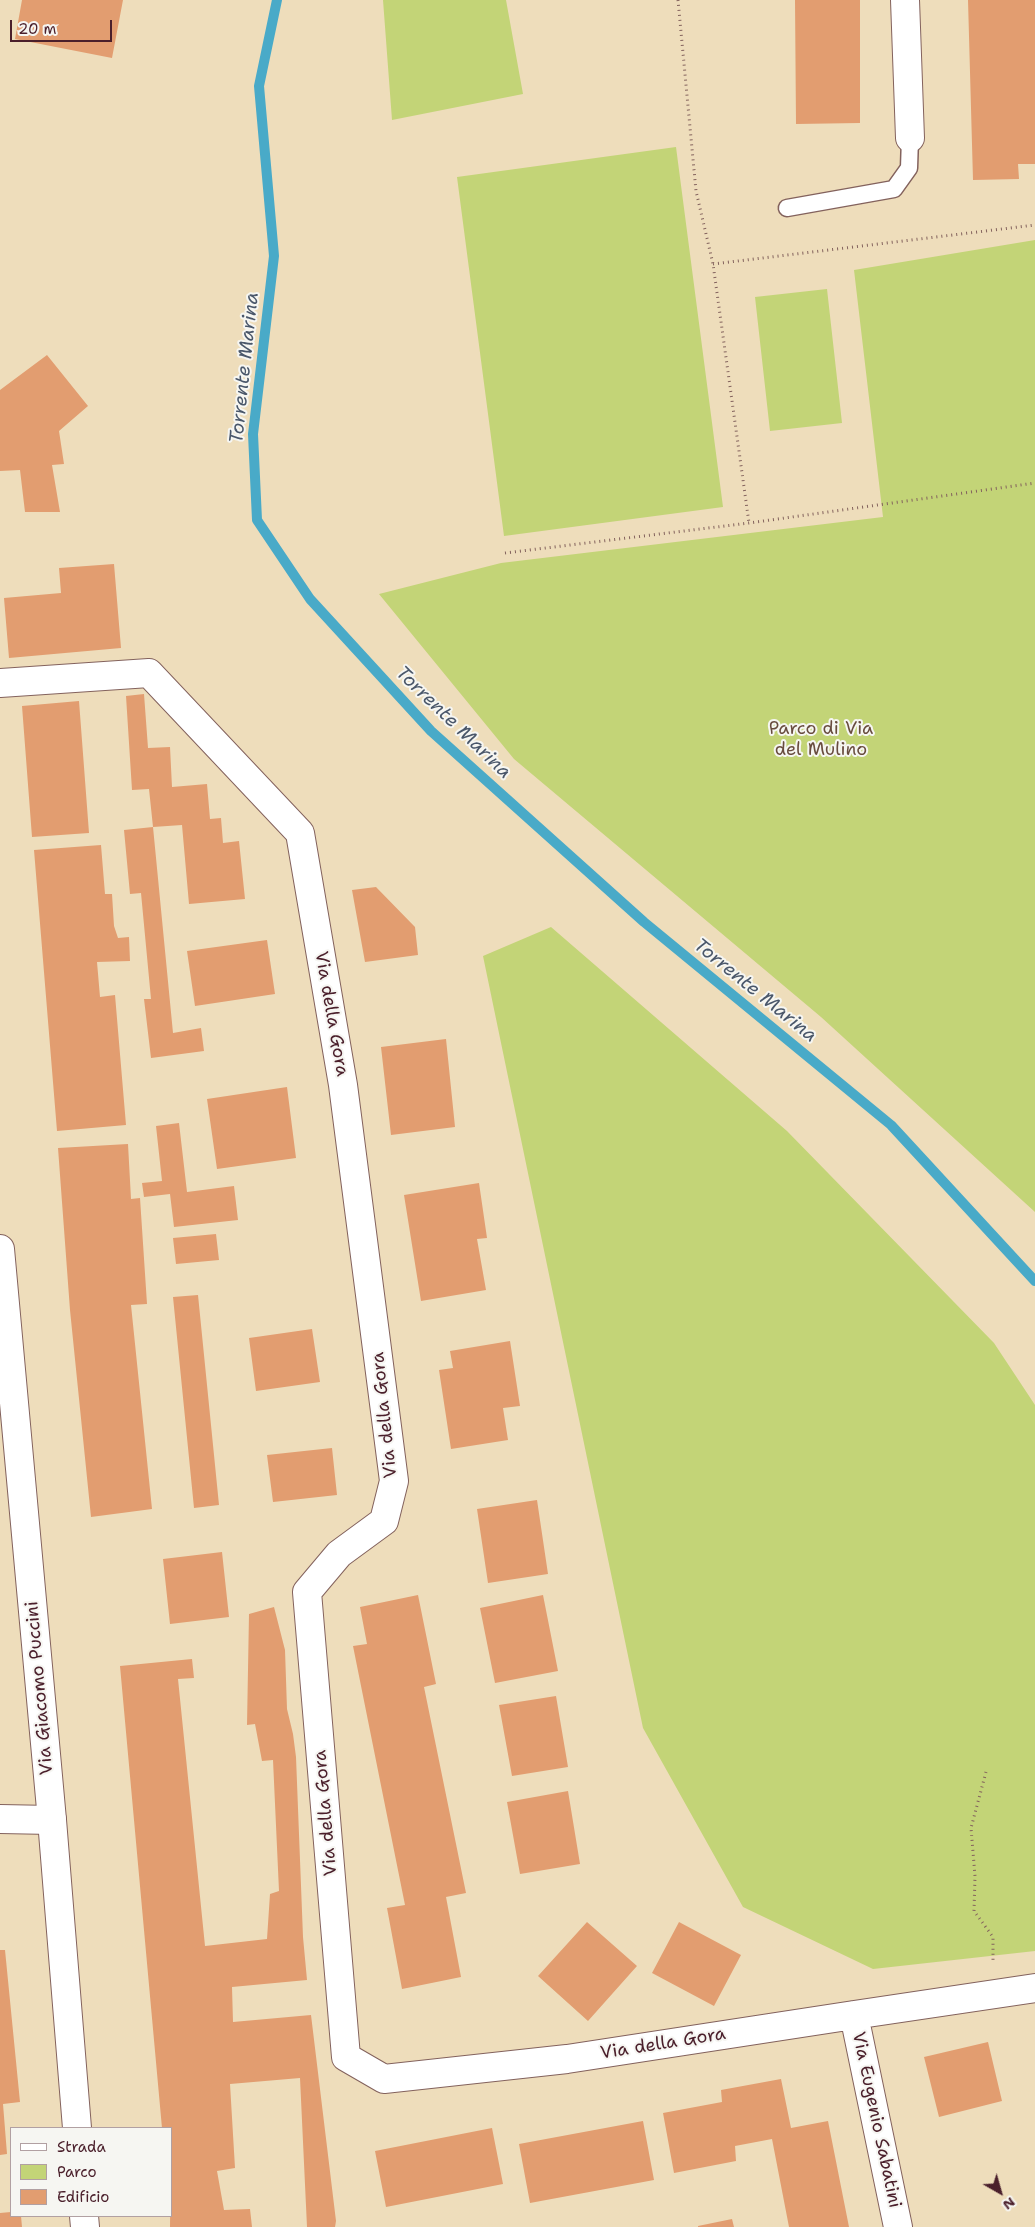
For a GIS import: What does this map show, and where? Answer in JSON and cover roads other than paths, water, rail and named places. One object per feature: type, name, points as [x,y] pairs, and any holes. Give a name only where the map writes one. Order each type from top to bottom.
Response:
[{"type":"street","points":[[904,0],[910,138]]},
{"type":"street","name":"Via della Gora","points":[[0,683],[149,673],[300,833],[343,1085],[394,1481],[384,1521],[339,1554],[307,1592],[346,2057],[384,2079],[567,2059],[854,2016]]},
{"type":"street","name":"Via Giacomo Puccini","points":[[0,1249],[52,1820],[77,2127]]},
{"type":"street","points":[[0,1820],[52,1820]]},
{"type":"street","name":"Via Eugenio Sabatini","points":[[898,2227],[854,2016],[1035,1988]]},
{"type":"lane","points":[[787,208],[894,189],[909,168],[910,138]]},
{"type":"waterway","name":"Torrente Marina","points":[[277,0],[259,86],[274,256],[253,434],[257,520],[310,599],[431,731],[644,922],[891,1125],[1035,1281]]},
{"type":"park label","name":"Parco di Via del Mulino","points":[[821,740]]}]
